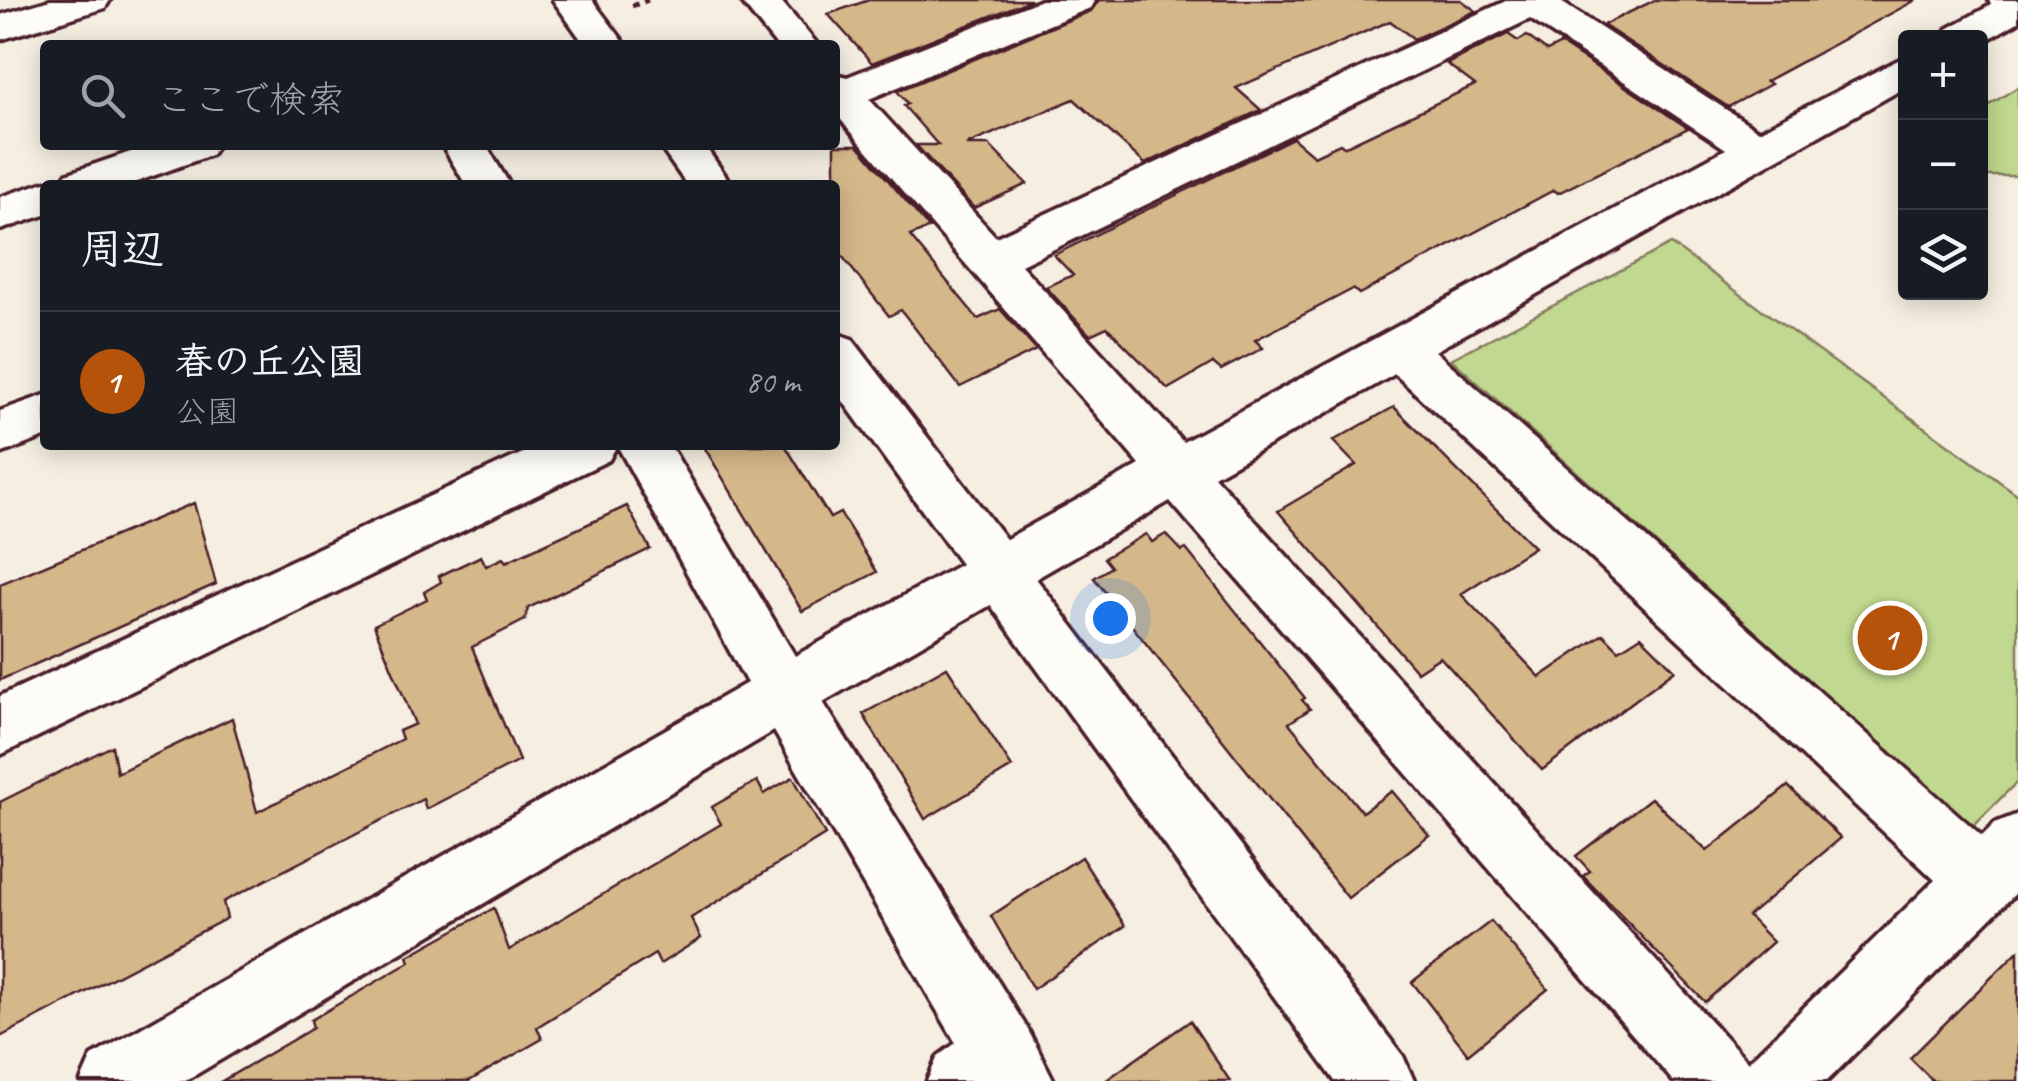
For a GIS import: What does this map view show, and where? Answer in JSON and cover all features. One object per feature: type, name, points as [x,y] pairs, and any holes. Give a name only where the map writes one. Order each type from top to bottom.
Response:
[{"type":"street","points":[[0,28],[91,0]]},
{"type":"street","points":[[572,0],[602,40]]},
{"type":"street","points":[[759,0],[794,40]]},
{"type":"street","points":[[840,89],[1076,0]]},
{"type":"street","points":[[1975,30],[2012,9],[2008,0]]},
{"type":"street","points":[[990,260],[1533,1],[1759,151]]},
{"type":"street","points":[[117,1081],[997,570],[1397,346],[1898,73]]},
{"type":"street","points":[[840,92],[1720,1081]]},
{"type":"street","points":[[96,180],[182,150]]},
{"type":"street","points":[[467,150],[485,180]]},
{"type":"street","points":[[684,150],[706,180]]},
{"type":"street","points":[[0,214],[40,200]]},
{"type":"street","points":[[1397,346],[2000,863],[1776,1081]]},
{"type":"street","points":[[840,359],[1378,1081]]},
{"type":"street","points":[[0,433],[40,417]]},
{"type":"street","points":[[0,726],[580,450]]},
{"type":"street","points":[[646,450],[995,1072]]},
{"type":"path","points":[[536,40],[547,36]]},
{"type":"green space","points":[[2018,87],[2018,176],[1988,176],[1988,106]]},
{"type":"green space","points":[[1671,244],[2018,495],[2018,781],[1972,827],[1451,359]]},
{"type":"building","points":[[869,0],[1031,0],[872,63],[828,14]]},
{"type":"building","points":[[1099,0],[1461,0],[1476,11],[1414,39],[1390,21],[1236,88],[1261,110],[1145,164],[1074,99],[966,145],[989,145],[1027,184],[974,208],[916,145],[938,145],[904,106],[908,104],[897,91],[1091,11]]},
{"type":"building","points":[[1655,0],[1916,0],[1766,81],[1771,84],[1728,107],[1603,25]]},
{"type":"building","points":[[1508,34],[1518,41],[1527,36],[1547,51],[1561,44],[1688,128],[1558,193],[1554,190],[1359,294],[1353,289],[1255,340],[1263,348],[1221,370],[1213,363],[1168,389],[1107,327],[1090,335],[1046,287],[1073,275],[1054,255],[1293,138],[1314,156],[1340,144],[1344,147],[1475,85],[1447,64]]},
{"type":"building","points":[[840,145],[858,145],[929,228],[910,236],[978,319],[1000,309],[1036,350],[960,387],[901,310],[889,316],[840,253],[840,180],[835,180],[835,150],[840,150]]},
{"type":"building","points":[[1394,407],[1534,547],[1461,594],[1540,677],[1603,634],[1619,650],[1641,636],[1675,670],[1542,770],[1440,657],[1417,672],[1278,511],[1356,465],[1333,441]]},
{"type":"building","points":[[706,450],[788,450],[830,518],[840,513],[877,572],[802,611]]},
{"type":"building","points":[[194,503],[216,584],[0,680],[0,584]]},
{"type":"building","points":[[627,506],[650,549],[528,608],[525,620],[472,647],[519,761],[426,809],[423,799],[223,902],[227,918],[0,1037],[0,802],[112,746],[117,773],[232,718],[257,812],[402,739],[399,731],[415,724],[374,625],[427,599],[424,592],[441,582],[439,576],[481,556],[486,566],[503,558],[506,562]]},
{"type":"building","points":[[1146,534],[1152,542],[1166,534],[1182,551],[1186,549],[1305,698],[1302,700],[1310,709],[1289,723],[1362,812],[1392,791],[1429,835],[1348,898],[1094,578],[1111,567],[1104,558]]},
{"type":"building","points":[[947,667],[1012,767],[925,819],[863,714]]},
{"type":"building","points":[[793,777],[825,835],[691,918],[701,938],[660,964],[655,954],[537,1027],[542,1039],[469,1081],[222,1081],[313,1028],[311,1020],[410,962],[408,956],[494,908],[509,950],[721,824],[712,807],[757,781],[764,794]]},
{"type":"building","points":[[1788,786],[1841,838],[1748,916],[1773,942],[1705,1002],[1583,876],[1590,871],[1576,856],[1651,798],[1707,851]]},
{"type":"building","points":[[1081,857],[1125,926],[1033,989],[991,916]]},
{"type":"building","points":[[1491,921],[1548,989],[1468,1054],[1412,982]]},
{"type":"building","points":[[2018,951],[2018,1081],[1933,1081],[1910,1058]]},
{"type":"building","points":[[1190,1021],[1230,1081],[1105,1081]]},
{"type":"place","name":"春の丘公園","points":[[1890,638]]}]
